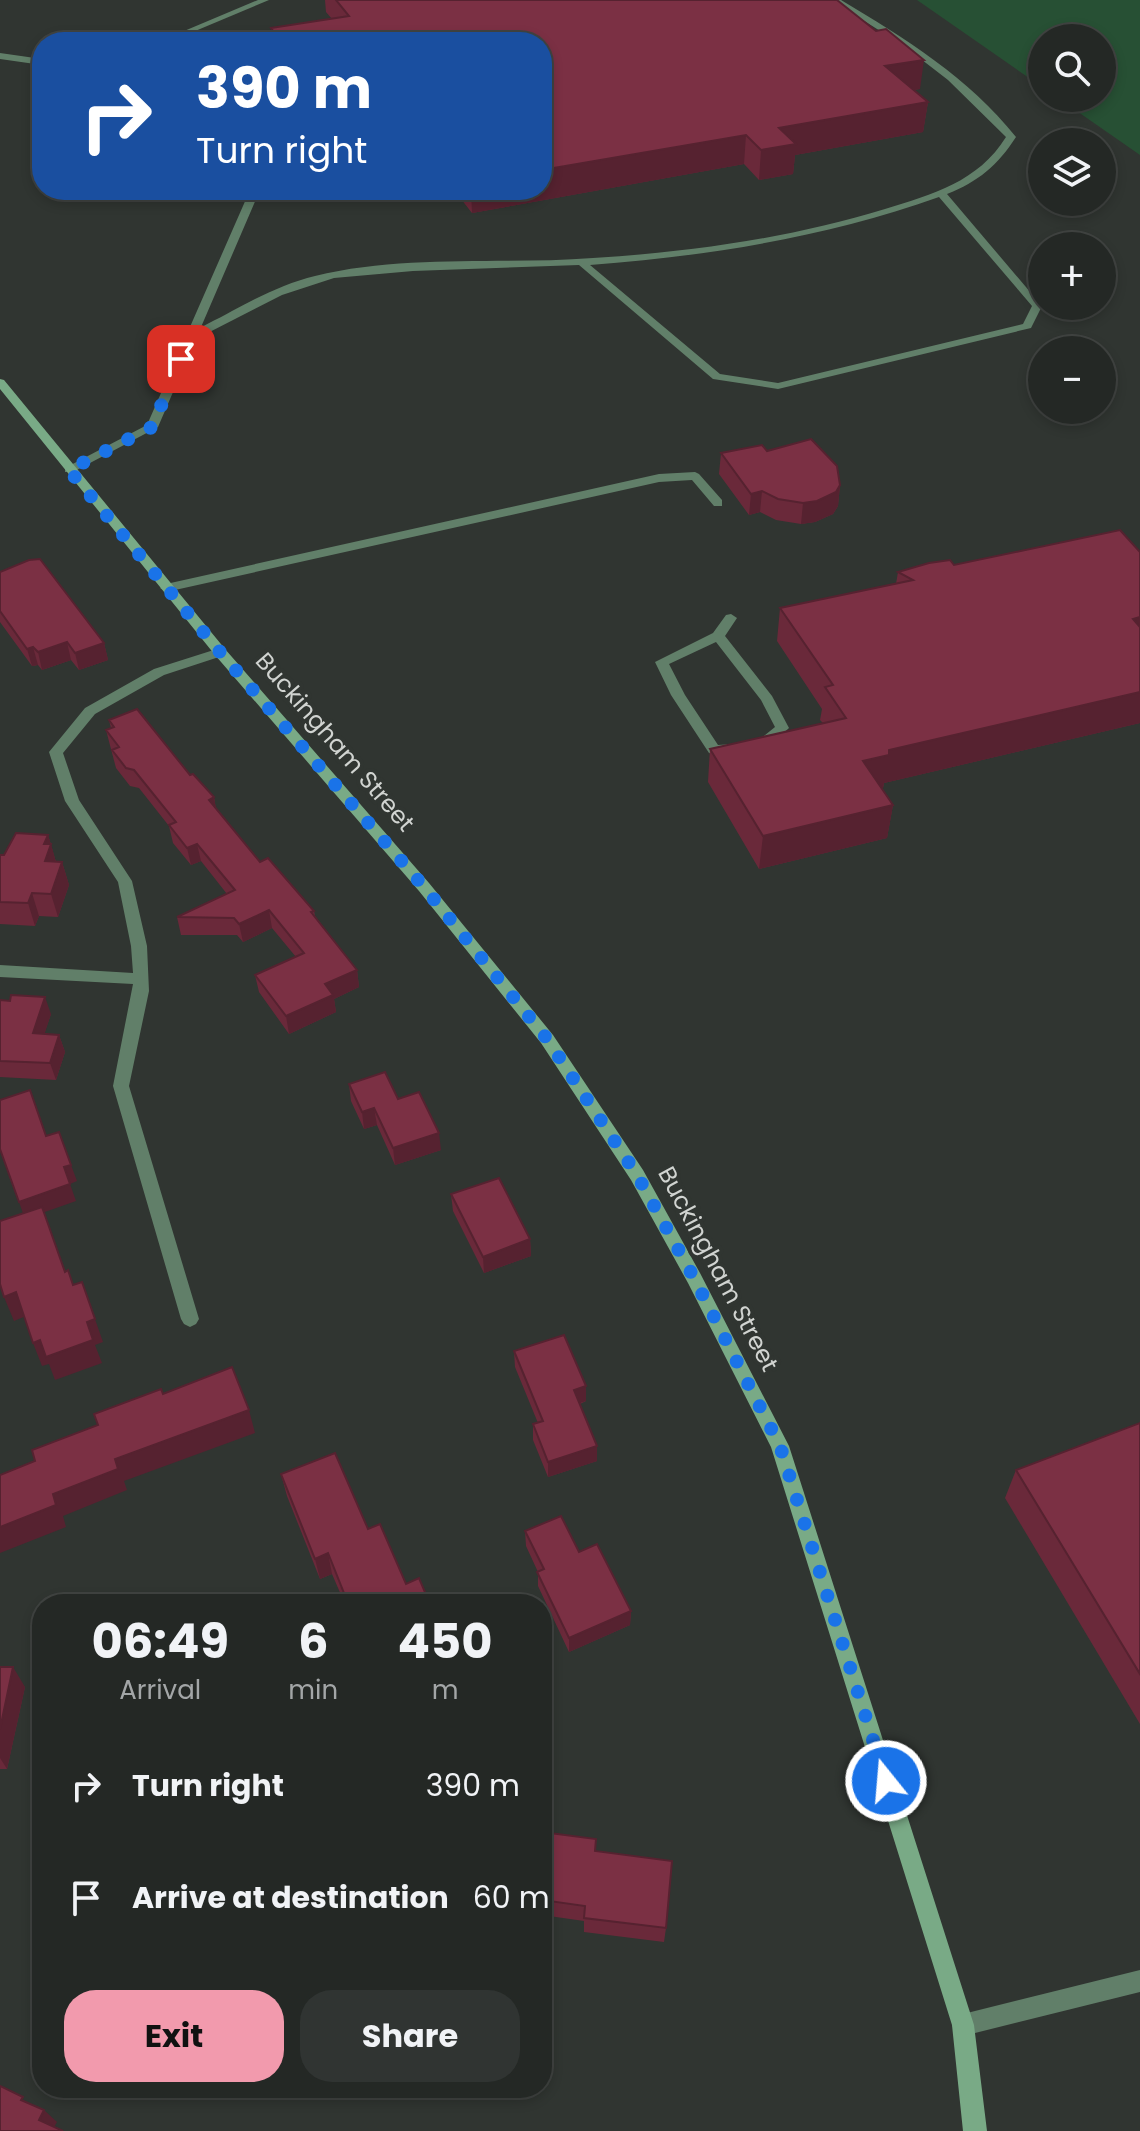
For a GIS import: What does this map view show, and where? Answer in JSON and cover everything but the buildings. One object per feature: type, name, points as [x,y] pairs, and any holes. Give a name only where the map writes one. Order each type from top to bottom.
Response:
[{"type":"main road","name":"Buckingham Street","points":[[0,382],[166,588],[424,887],[547,1039],[637,1175],[780,1446],[963,2025],[975,2131]]},
{"type":"street","points":[[187,32],[265,0]]},
{"type":"street","points":[[190,338],[263,299],[331,276],[418,267],[581,262],[697,254],[859,221],[964,185],[998,160],[1011,137],[985,106],[903,40],[835,0]]},
{"type":"street","points":[[0,56],[32,61]]},
{"type":"street","points":[[581,262],[717,377],[778,386],[1027,326],[1037,306],[941,193]]},
{"type":"street","points":[[69,470],[152,427],[251,200]]},
{"type":"street","points":[[166,588],[659,478],[695,476],[718,503]]},
{"type":"street","points":[[718,636],[767,699],[782,728],[764,743],[714,750],[678,695],[662,662],[718,636],[731,618]]},
{"type":"street","points":[[190,1319],[121,1086],[135,1030],[140,979],[139,946],[125,881],[72,801],[56,752],[90,711],[159,672],[220,652]]},
{"type":"street","points":[[0,971],[140,979]]},
{"type":"street","points":[[963,2025],[1140,1981]]},
{"type":"green space","points":[[917,0],[1140,0],[1140,155],[1116,138],[1116,128],[1101,128],[1078,112],[1116,112],[1116,24],[1028,24],[1028,77]]},
{"type":"route","points":[[181,359],[152,427],[69,470],[220,652],[424,887],[547,1039],[637,1175],[780,1446],[886,1781]]}]
